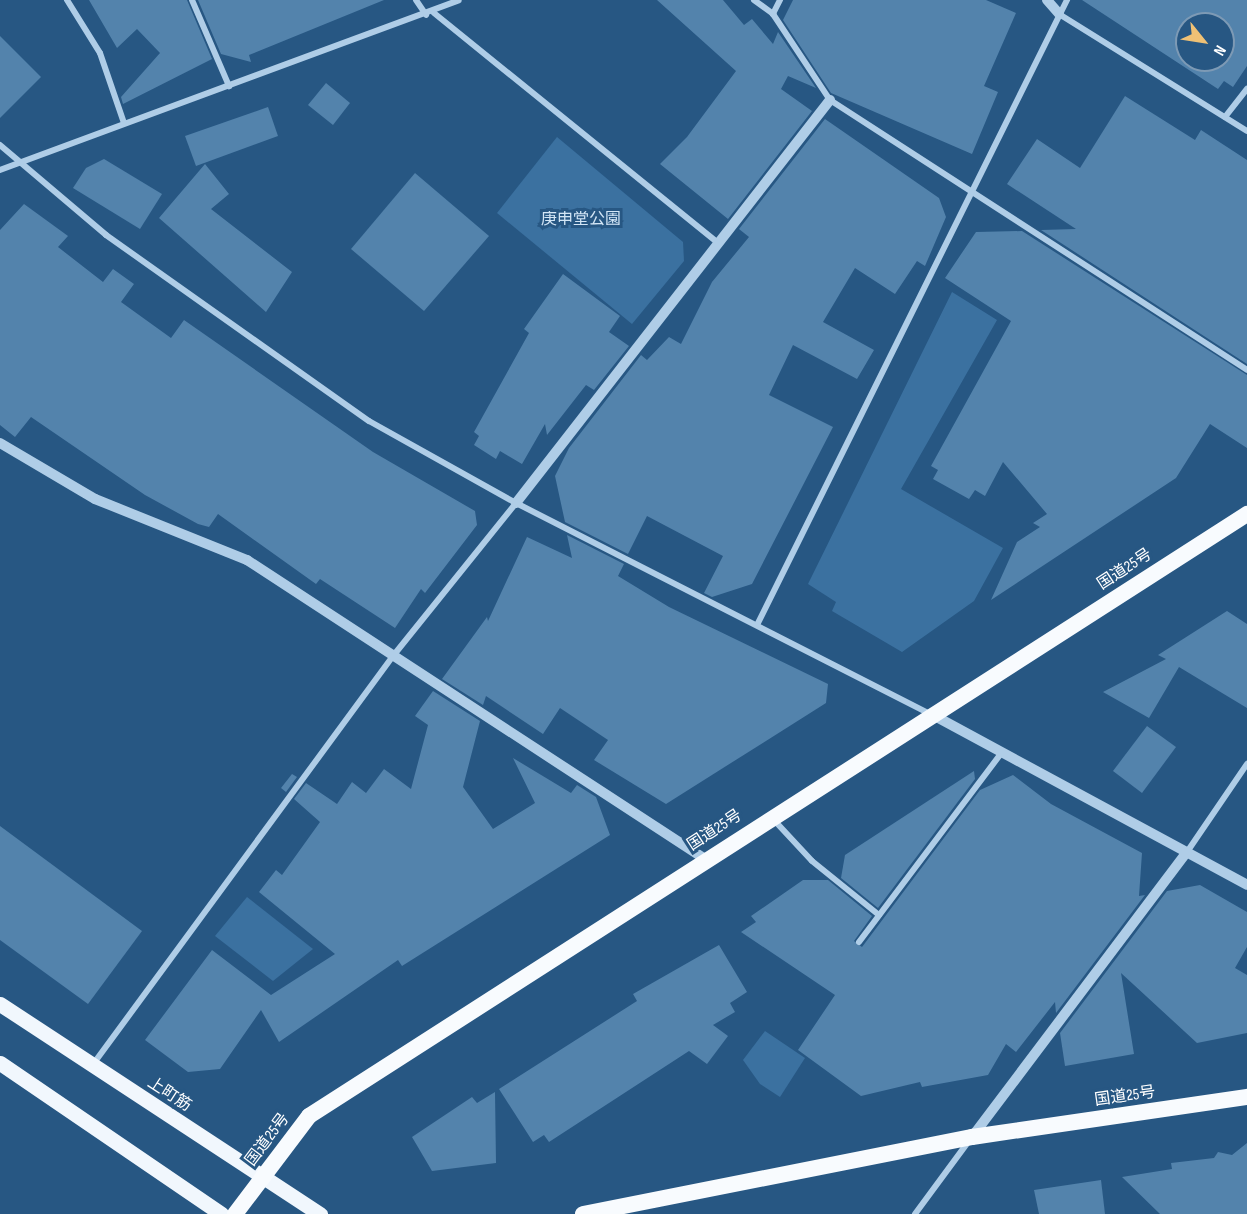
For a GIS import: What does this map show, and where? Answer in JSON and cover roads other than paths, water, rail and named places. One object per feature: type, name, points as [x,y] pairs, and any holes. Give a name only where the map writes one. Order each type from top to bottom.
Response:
[{"type":"highway","name":"国道25号","points":[[235,1214],[309,1116],[705,859],[1247,514]]},
{"type":"highway","name":"国道25号","points":[[584,1214],[972,1137],[1247,1097]]},
{"type":"main road","name":"上町筋","points":[[0,1004],[320,1214]]},
{"type":"main road","points":[[0,1063],[221,1214]]},
{"type":"street","points":[[67,0],[100,53],[124,123]]},
{"type":"street","points":[[192,0],[229,86]]},
{"type":"street","points":[[416,0],[426,15]]},
{"type":"street","points":[[0,170],[16,162],[434,13],[459,0]]},
{"type":"street","points":[[754,0],[773,14],[830,100],[1247,370]]},
{"type":"street","points":[[773,14],[780,0]]},
{"type":"street","points":[[1047,0],[1059,14],[1247,131]]},
{"type":"street","points":[[757,625],[1067,0]]},
{"type":"street","points":[[434,13],[716,241]]},
{"type":"street","points":[[1226,117],[1247,89]]},
{"type":"street","points":[[92,1066],[393,656],[516,503],[716,241],[830,100]]},
{"type":"street","points":[[0,145],[16,162],[106,235],[369,421],[516,503],[933,715],[1247,885]]},
{"type":"street","points":[[0,442],[95,499],[247,560],[705,859]]},
{"type":"street","points":[[859,942],[1002,752]]},
{"type":"street","points":[[915,1214],[1187,852],[1247,764]]},
{"type":"street","points":[[771,817],[812,861],[879,915]]},
{"type":"park label","name":"庚申堂公園","points":[[581,220]]}]
